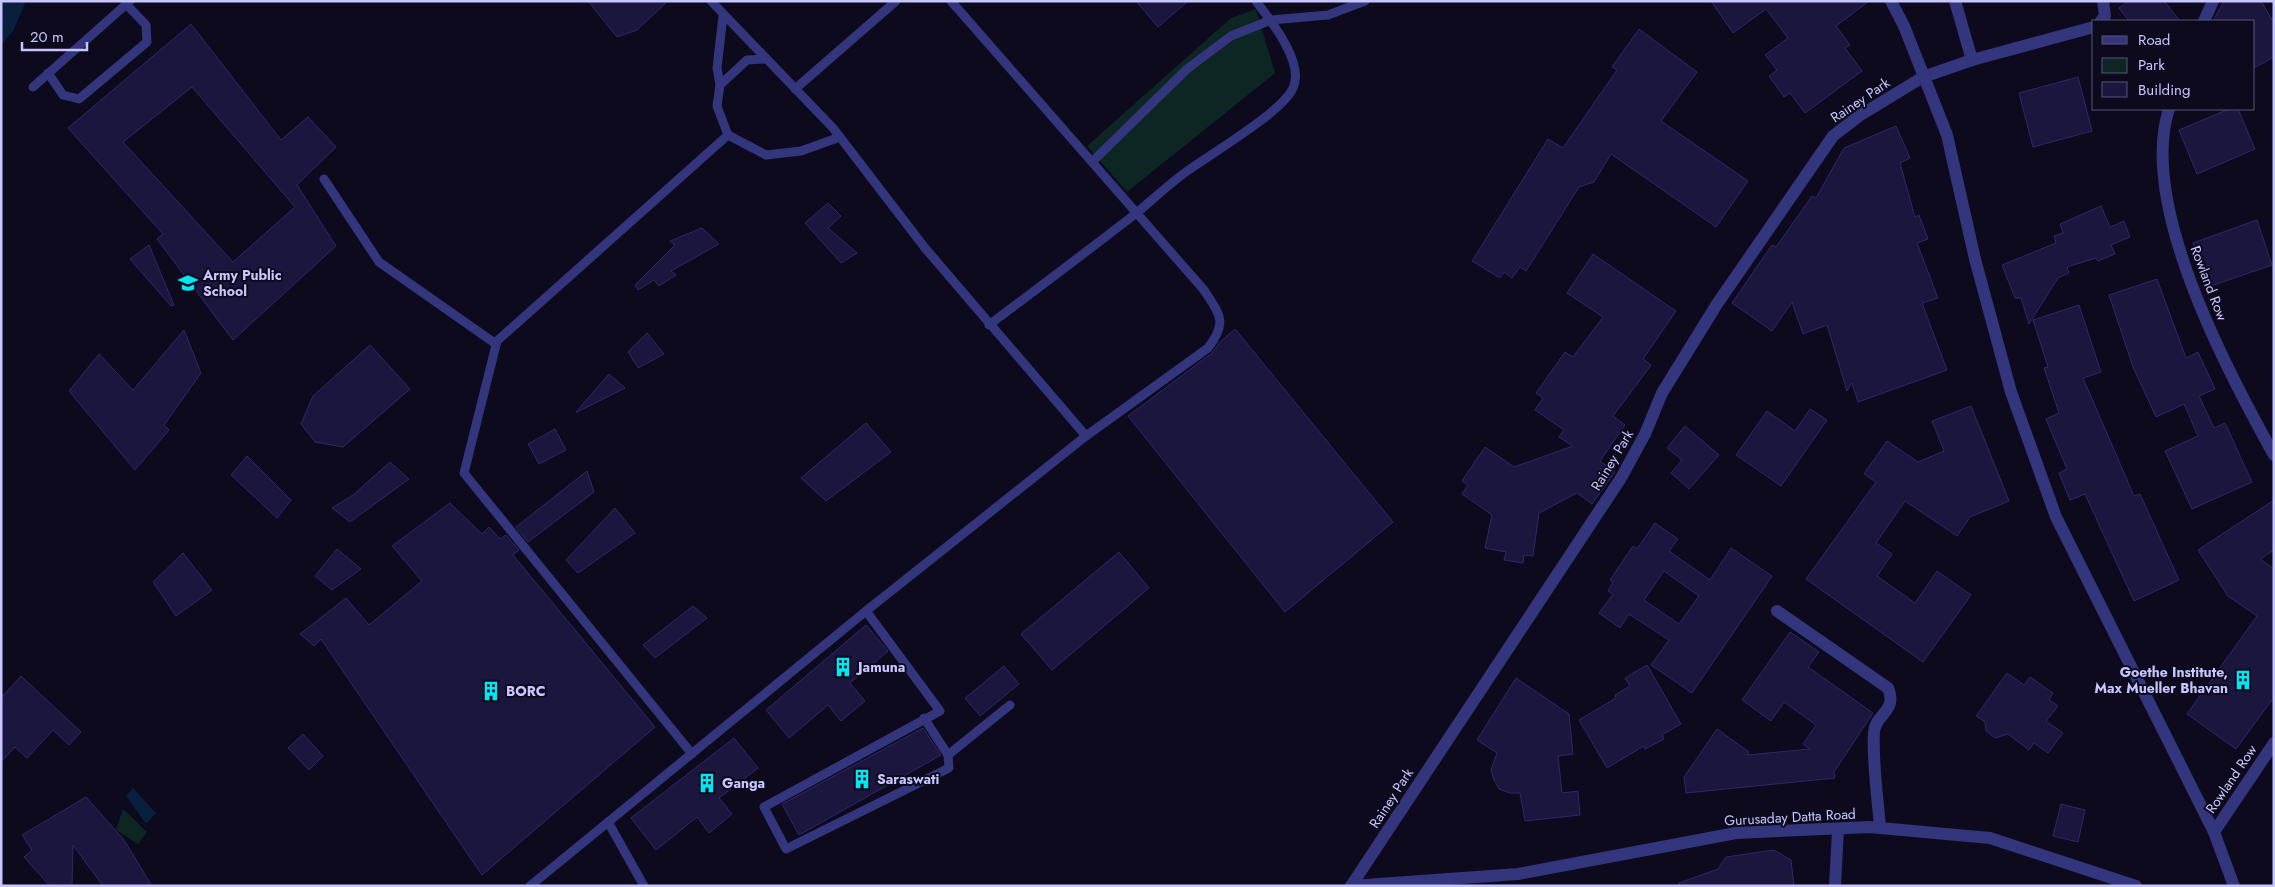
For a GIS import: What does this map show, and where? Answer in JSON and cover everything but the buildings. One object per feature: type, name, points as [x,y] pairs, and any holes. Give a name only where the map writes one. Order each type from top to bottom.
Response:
[{"type":"street","points":[[1891,1],[1904,26],[1947,136],[1975,259],[2011,392],[2056,517],[2214,832],[2234,886]]},
{"type":"street","points":[[1955,1],[1972,60]]},
{"type":"street","points":[[2102,20],[2105,16],[2103,1]]},
{"type":"street","points":[[2204,20],[2213,1]]},
{"type":"street","name":"Rainey Park","points":[[1351,886],[1621,478],[1645,434],[1662,393],[1717,304],[1832,136],[1923,77],[1972,60],[2092,27]]},
{"type":"street","name":"Rowland Row","points":[[2169,110],[2165,123],[2162,156],[2172,226],[2200,308],[2250,413],[2274,455]]},
{"type":"street","points":[[1777,611],[1888,688],[1891,704],[1874,732],[1880,828]]},
{"type":"street","name":"Rowland Row","points":[[2214,832],[2274,743]]},
{"type":"street","name":"Gurusaday Datta Road","points":[[1351,886],[1518,874],[1736,833],[1880,828],[1990,838],[2136,886]]},
{"type":"street","points":[[1835,886],[1838,830]]},
{"type":"lane","points":[[711,1],[723,16],[840,137],[925,248],[989,326],[1086,436]]},
{"type":"lane","points":[[795,89],[896,1]]},
{"type":"lane","points":[[530,886],[866,611],[1086,436],[1208,348],[1219,334],[1221,323],[1218,311],[1204,290],[1135,214],[1093,161],[951,1]]},
{"type":"lane","points":[[989,326],[1135,214],[1183,174],[1279,105],[1293,89],[1297,75],[1293,61],[1271,20],[1256,1]]},
{"type":"lane","points":[[1093,161],[1187,69],[1231,36],[1271,20],[1328,15],[1365,1]]},
{"type":"lane","points":[[33,87],[128,3],[146,25],[147,42],[79,98],[64,95],[48,74]]},
{"type":"lane","points":[[723,16],[717,68],[720,85],[718,106],[728,135],[766,155],[801,152],[840,137]]},
{"type":"lane","points":[[720,85],[747,60],[766,59]]},
{"type":"lane","points":[[692,754],[464,473],[497,341],[728,135]]},
{"type":"lane","points":[[324,179],[379,262],[496,344]]},
{"type":"lane","points":[[866,611],[940,711],[924,718],[764,808],[786,849],[949,768],[948,755],[924,718]]},
{"type":"lane","points":[[948,755],[1010,705]]},
{"type":"lane","points":[[608,822],[644,886]]},
{"type":"green space","points":[[1256,9],[1275,73],[1127,192],[1087,146],[1231,18]]},
{"type":"green space","points":[[123,809],[147,832],[138,844],[116,830]]},
{"type":"water","points":[[1,1],[26,1],[13,31],[1,45]]},
{"type":"water","points":[[133,788],[156,813],[146,824],[126,796]]},
{"type":"place","name":"Army Public School","points":[[188,283]]},
{"type":"place","name":"Jamuna","points":[[843,667]]},
{"type":"place","name":"Goethe Institute, Max Mueller Bhavan","points":[[2243,680]]},
{"type":"place","name":"BORC","points":[[491,691]]},
{"type":"place","name":"Saraswati","points":[[862,779]]},
{"type":"place","name":"Ganga","points":[[707,783]]}]
